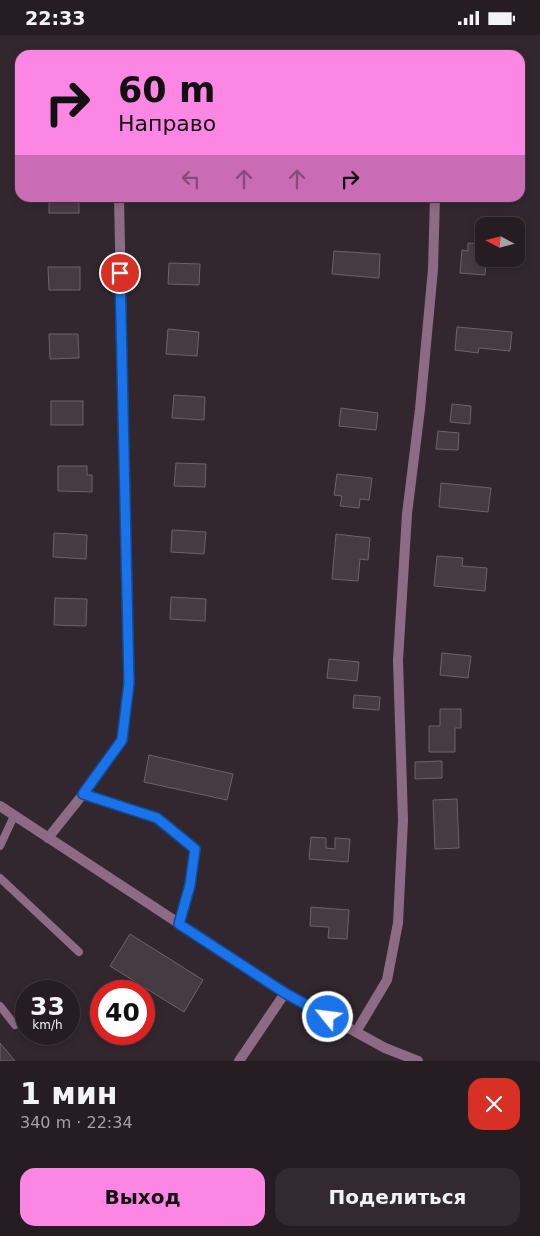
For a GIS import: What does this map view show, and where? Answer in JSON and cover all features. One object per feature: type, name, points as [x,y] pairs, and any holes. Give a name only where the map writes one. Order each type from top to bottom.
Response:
[{"type":"street","points":[[48,838],[122,740],[129,683],[119,202]]},
{"type":"street","points":[[356,1032],[387,980],[398,923],[404,820],[398,660],[407,514],[420,409],[432,279],[436,202]]},
{"type":"street","points":[[0,806],[285,993],[385,1048],[418,1061]]},
{"type":"street","points":[[239,1061],[285,993]]},
{"type":"lane","points":[[83,794],[157,818],[195,849],[190,885],[179,924]]},
{"type":"lane","points":[[0,846],[14,816]]},
{"type":"lane","points":[[0,878],[79,952]]},
{"type":"lane","points":[[0,1006],[15,1025]]},
{"type":"building","points":[[49,202],[79,202],[79,213],[49,213]]},
{"type":"building","points":[[468,243],[475,243],[475,267],[486,267],[485,275],[460,273],[462,250],[468,251]]},
{"type":"building","points":[[334,251],[380,254],[379,278],[332,274]]},
{"type":"building","points":[[169,263],[200,264],[199,285],[168,284]]},
{"type":"building","points":[[48,267],[80,267],[80,290],[49,290]]},
{"type":"building","points":[[457,327],[512,332],[510,351],[479,348],[478,353],[455,350]]},
{"type":"building","points":[[168,329],[199,332],[197,356],[166,354]]},
{"type":"building","points":[[49,334],[78,334],[79,358],[50,359]]},
{"type":"building","points":[[174,395],[205,397],[204,420],[172,418]]},
{"type":"building","points":[[51,401],[83,401],[83,425],[51,425]]},
{"type":"building","points":[[452,404],[471,406],[470,424],[450,422]]},
{"type":"building","points":[[341,408],[378,413],[376,430],[339,426]]},
{"type":"building","points":[[438,431],[459,433],[458,450],[436,449]]},
{"type":"building","points":[[176,463],[206,464],[205,487],[174,486]]},
{"type":"building","points":[[58,466],[87,466],[87,475],[92,475],[92,492],[58,491]]},
{"type":"building","points":[[337,474],[372,478],[369,500],[360,499],[359,508],[340,506],[342,496],[334,495]]},
{"type":"building","points":[[441,483],[491,488],[488,512],[439,507]]},
{"type":"building","points":[[172,530],[206,532],[204,554],[171,552]]},
{"type":"building","points":[[54,533],[87,535],[86,559],[53,557]]},
{"type":"building","points":[[336,534],[370,538],[368,560],[360,559],[358,581],[332,579]]},
{"type":"building","points":[[437,556],[463,558],[462,566],[487,568],[485,591],[434,586]]},
{"type":"building","points":[[171,597],[206,599],[205,621],[170,619]]},
{"type":"building","points":[[55,598],[87,599],[86,626],[54,625]]},
{"type":"building","points":[[442,653],[471,656],[468,678],[440,675]]},
{"type":"building","points":[[329,659],[359,662],[357,681],[327,678]]},
{"type":"building","points":[[354,695],[380,697],[379,710],[353,708]]},
{"type":"building","points":[[440,709],[461,709],[461,728],[455,728],[455,752],[429,752],[429,726],[440,726]]},
{"type":"building","points":[[149,755],[233,774],[227,800],[144,782]]},
{"type":"building","points":[[442,761],[442,778],[415,779],[415,762]]},
{"type":"building","points":[[457,799],[459,848],[435,849],[433,800]]},
{"type":"building","points":[[311,837],[326,838],[326,848],[335,849],[335,838],[350,839],[348,862],[309,859]]},
{"type":"building","points":[[311,907],[349,910],[347,939],[328,938],[329,927],[310,926]]},
{"type":"building","points":[[130,934],[203,980],[184,1012],[155,994],[155,980],[133,980],[110,966]]},
{"type":"building","points":[[0,1043],[15,1061],[0,1061]]},
{"type":"route","points":[[120,273],[129,683],[122,740],[83,794],[157,818],[195,849],[190,885],[179,924],[285,993],[328,1017]]}]
